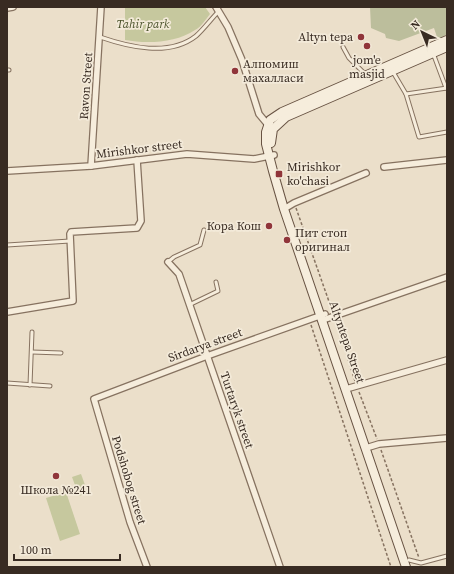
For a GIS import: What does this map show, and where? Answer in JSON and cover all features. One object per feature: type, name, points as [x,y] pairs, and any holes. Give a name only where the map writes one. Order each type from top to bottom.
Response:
[{"type":"main road","points":[[270,126],[447,40]]},
{"type":"main road","points":[[270,126],[282,112],[366,75],[392,68],[447,47]]},
{"type":"main road","name":"Altyntepa Street","points":[[270,126],[266,138],[286,208],[409,565]]},
{"type":"street","points":[[7,8],[13,7]]},
{"type":"street","name":"Ravon Street","points":[[91,166],[101,7]]},
{"type":"street","points":[[217,9],[242,60],[259,114],[270,126]]},
{"type":"street","name":"Mirishkor street","points":[[7,170],[91,166],[187,154],[254,159],[272,156]]},
{"type":"street","points":[[7,312],[73,301],[70,241],[71,232],[137,228],[141,221],[137,160]]},
{"type":"street","points":[[384,167],[447,160]]},
{"type":"street","points":[[286,208],[366,173]]},
{"type":"street","name":"Turtaryk street","points":[[168,262],[179,274],[280,567]]},
{"type":"street","name":"Sirdarya street","points":[[94,399],[207,356],[309,320],[324,317],[447,277]]},
{"type":"street","points":[[348,388],[447,360]]},
{"type":"street","name":"Podshobog street","points":[[94,399],[130,522],[147,567]]},
{"type":"street","points":[[368,448],[447,438]]},
{"type":"lane","points":[[100,37],[141,48],[175,46],[187,42],[197,35],[217,9]]},
{"type":"lane","points":[[343,47],[349,58],[366,75]]},
{"type":"lane","points":[[406,94],[447,88],[433,53]]},
{"type":"lane","points":[[392,68],[406,94],[418,137],[447,132]]},
{"type":"lane","points":[[168,262],[174,257],[200,245],[204,230]]},
{"type":"lane","points":[[7,245],[70,241]]},
{"type":"lane","points":[[189,305],[218,290],[216,282]]},
{"type":"lane","points":[[30,385],[32,332]]},
{"type":"lane","points":[[32,352],[61,353]]},
{"type":"lane","points":[[7,383],[50,386]]},
{"type":"lane","points":[[409,565],[447,556]]},
{"type":"path","points":[[309,320],[391,567]]},
{"type":"green space","name":"Tahir park","points":[[125,7],[205,7],[210,14],[197,29],[179,38],[143,42],[125,40]]},
{"type":"green space","points":[[370,7],[447,7],[447,34],[438,40],[434,28],[399,41],[386,38],[385,34],[371,28]]},
{"type":"green space","points":[[81,474],[88,493],[79,496],[72,477]]},
{"type":"green space","points":[[66,492],[80,534],[60,541],[46,498]]},
{"type":"place","name":"Altyn tepa","points":[[361,37]]},
{"type":"place","name":"jom'e masjid","points":[[367,46]]},
{"type":"place","name":"Алпомиш махалласи","points":[[235,71]]},
{"type":"place","name":"Mirishkor ko'chasi","points":[[279,174]]},
{"type":"place","name":"Кора Кош","points":[[269,226]]},
{"type":"place","name":"Пит стоп оригинал","points":[[287,240]]},
{"type":"place","name":"Школа №241","points":[[56,476]]}]
